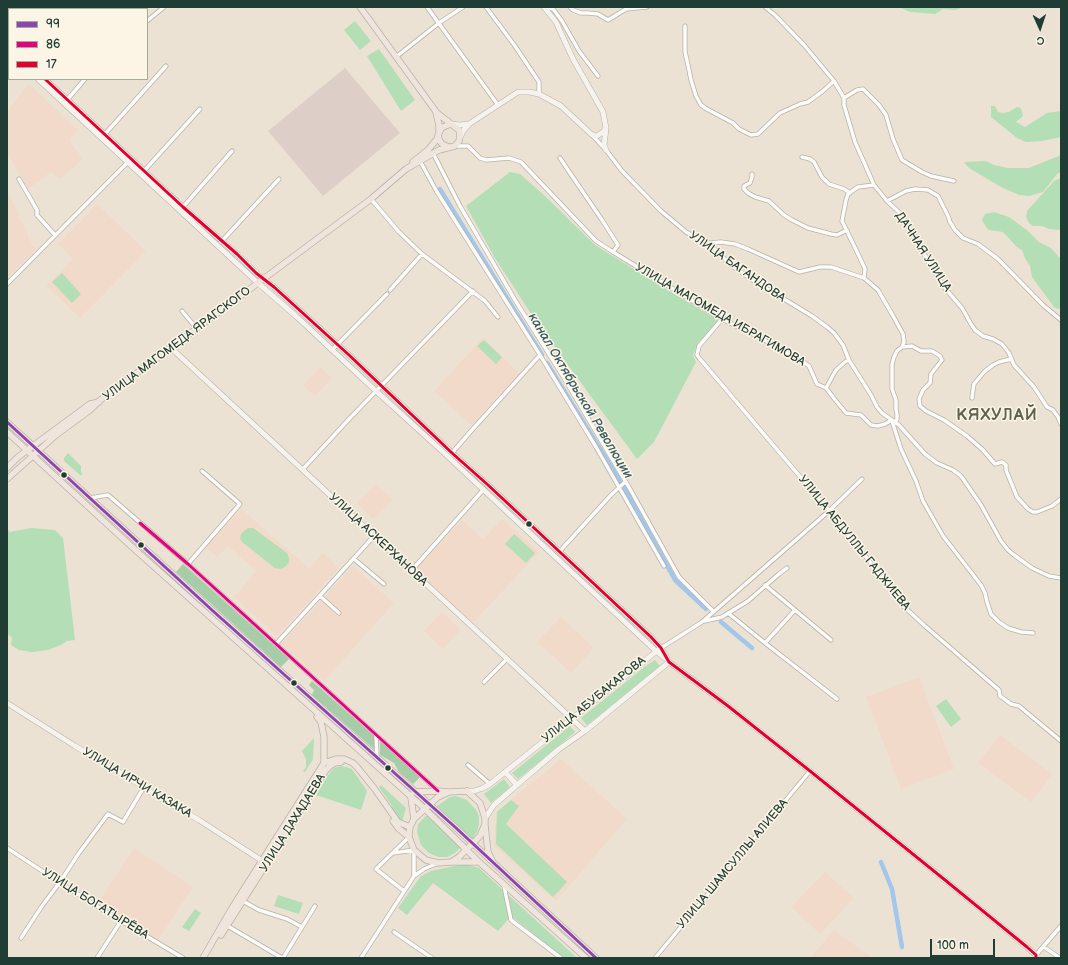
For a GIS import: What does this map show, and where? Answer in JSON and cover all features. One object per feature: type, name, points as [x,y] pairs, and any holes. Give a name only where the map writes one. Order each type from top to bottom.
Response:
[{"type":"main road","points":[[360,7],[437,113],[459,130],[460,138]]},
{"type":"main road","points":[[544,7],[556,22],[573,59],[603,112],[606,128],[604,142],[606,150]]},
{"type":"main road","points":[[396,57],[436,114],[439,125],[439,139],[444,145],[452,146],[457,144],[463,131],[469,124],[518,92],[539,94],[561,106],[593,135],[597,136],[606,128]]},
{"type":"main road","points":[[39,80],[129,160],[218,246],[297,317],[658,650],[669,662],[728,706],[810,771],[945,880],[1036,957]]},
{"type":"main road","points":[[46,80],[105,134],[129,160],[144,170],[349,355],[452,453],[651,637],[658,650]]},
{"type":"main road","points":[[406,169],[433,144],[443,127],[450,124],[469,124]]},
{"type":"main road","name":"УЛИЦА МАГОМЕДА ЯРАГСКОГО","points":[[7,478],[56,435],[90,410],[99,401],[371,199],[406,169],[439,150],[452,146]]},
{"type":"main road","name":"УЛИЦА АСКЕРХАНОВА","points":[[171,348],[585,731]]},
{"type":"main road","name":"УЛИЦА МАГОМЕДА ЯРАГСКОГО","points":[[7,468],[33,446],[90,404],[99,401]]},
{"type":"main road","points":[[7,422],[213,611],[414,792],[479,862],[586,958]]},
{"type":"main road","points":[[7,432],[131,546],[411,798],[427,807],[473,844],[596,958]]},
{"type":"main road","name":"УЛИЦА АБУБАКАРОВА","points":[[414,850],[409,837],[410,827],[414,819],[438,797],[449,792],[474,791],[490,784],[658,650]]},
{"type":"main road","name":"УЛИЦА АБУБАКАРОВА","points":[[451,862],[467,850],[480,836],[485,821],[494,805],[559,749],[585,731],[669,662]]},
{"type":"main road","name":"УЛИЦА ИРЧИ КАЗАКА","points":[[7,703],[150,792],[199,820],[265,863]]},
{"type":"main road","name":"УЛИЦА ДАХАДАЕВА","points":[[208,958],[240,900],[265,863],[324,763],[324,737],[321,722],[310,707]]},
{"type":"main road","name":"УЛИЦА ДАХАДАЕВА","points":[[324,763],[336,759],[344,759],[352,763],[374,788],[398,822],[410,827]]},
{"type":"main road","name":"УЛИЦА ДАХАДАЕВА","points":[[265,863],[270,858],[326,770],[336,763],[343,762],[350,764],[355,768],[398,828],[409,837]]},
{"type":"main road","points":[[505,772],[516,785]]},
{"type":"main road","points":[[414,792],[438,790],[449,792]]},
{"type":"main road","points":[[467,791],[480,803],[485,821],[488,852],[493,863]]},
{"type":"main road","points":[[411,798],[414,819]]},
{"type":"main road","points":[[414,850],[426,860],[438,863],[479,862]]},
{"type":"main road","name":"УЛИЦА ДАХАДАЕВА","points":[[203,958],[226,925]]},
{"type":"street","points":[[148,20],[164,7]]},
{"type":"street","points":[[427,7],[498,105]]},
{"type":"street","points":[[396,57],[439,23],[463,7]]},
{"type":"street","points":[[486,7],[539,82],[539,94]]},
{"type":"street","points":[[547,7],[553,9],[562,21],[579,51],[598,76]]},
{"type":"street","points":[[570,7],[581,13],[598,14],[608,20],[626,9],[647,7]]},
{"type":"street","name":"ДАЧНАЯ УЛИЦА","points":[[765,7],[775,15],[804,45],[834,81],[844,98],[844,105],[855,142],[874,186],[887,202],[901,214],[944,287],[962,308],[976,330],[983,336],[1002,344],[1014,365],[1034,387],[1047,406],[1053,410],[1061,424]]},
{"type":"street","points":[[685,26],[685,52],[691,80],[696,96],[701,105],[733,122],[740,129],[751,135],[758,134],[780,113],[808,102],[834,81]]},
{"type":"street","points":[[105,134],[166,66]]},
{"type":"street","points":[[67,100],[84,80]]},
{"type":"street","points":[[844,98],[857,90],[863,89],[886,115],[893,139],[902,160],[931,176],[954,181]]},
{"type":"street","points":[[144,170],[200,109]]},
{"type":"street","name":"УЛИЦА БАГАНДОВА","points":[[593,135],[622,171],[661,211],[686,232],[710,245],[721,257],[741,272],[828,327],[843,345],[849,360],[877,407],[925,454],[937,463],[953,470],[960,476],[981,505],[1001,541],[1011,553],[1032,568],[1049,576],[1061,578]]},
{"type":"street","name":"УЛИЦА МАГОМЕДА ИБРАГИМОВА","points":[[452,146],[468,146],[480,158],[486,160],[509,158],[521,162],[596,241],[722,319],[759,337],[802,361],[809,366],[817,384],[826,388],[846,413],[861,415],[871,425],[878,426],[893,421]]},
{"type":"street","points":[[183,206],[232,152]]},
{"type":"street","points":[[433,153],[460,206],[625,482],[679,577],[714,612]]},
{"type":"street","points":[[802,157],[810,159],[814,162],[822,177],[828,184],[844,189],[850,193]]},
{"type":"street","points":[[560,158],[618,245],[612,252]]},
{"type":"street","points":[[7,284],[129,160]]},
{"type":"street","points":[[420,161],[437,192],[596,447],[664,566]]},
{"type":"street","points":[[752,174],[750,183],[744,186],[744,189],[755,197],[769,201],[784,215],[792,220],[808,228],[831,234],[837,235],[847,230]]},
{"type":"street","points":[[19,179],[37,210],[37,215],[55,235]]},
{"type":"street","points":[[218,246],[279,179]]},
{"type":"street","points":[[864,278],[865,269],[842,221],[846,200],[850,193],[858,187],[874,186]]},
{"type":"street","points":[[887,202],[906,191],[916,189],[928,190],[938,196],[955,230],[964,238],[978,244],[998,259],[1043,305],[1061,320]]},
{"type":"street","points":[[371,199],[399,232],[422,254],[485,301],[498,317]]},
{"type":"street","points":[[710,245],[710,243],[721,242],[735,244],[799,272],[831,267],[864,278],[878,290],[903,334],[904,342],[902,347],[897,351],[892,364],[892,389],[896,400],[897,414],[897,419],[893,421],[901,448],[923,502],[943,536],[981,585],[991,614],[1008,628],[1021,632],[1033,633]]},
{"type":"street","points":[[390,290],[422,254]]},
{"type":"street","points":[[302,470],[376,391],[473,292]]},
{"type":"street","points":[[332,350],[387,294]]},
{"type":"street","points":[[182,311],[197,329]]},
{"type":"street","name":"УЛИЦА АБДУЛЛЫ ГАДЖИЕВА","points":[[722,319],[699,346],[697,355],[700,359],[829,511],[898,597],[900,603],[999,690],[1000,696],[1010,704],[1019,706],[1061,742]]},
{"type":"street","points":[[902,347],[912,346],[921,351],[932,351],[940,356],[942,360],[931,374],[930,383],[923,390],[919,399],[920,406],[926,411],[944,420],[966,436],[986,453],[995,464],[1002,462],[1006,465],[1006,470],[1017,496],[1028,509],[1033,512],[1037,512],[1052,506],[1061,499]]},
{"type":"street","points":[[452,453],[540,356]]},
{"type":"street","points":[[544,363],[551,359]]},
{"type":"street","points":[[972,398],[974,384],[984,372],[998,362],[1011,359]]},
{"type":"street","points":[[826,388],[836,370],[849,360]]},
{"type":"street","points":[[188,564],[240,504],[202,471]]},
{"type":"street","name":"УЛИЦА АБУБАКАРОВА","points":[[658,650],[702,622],[714,612],[829,511],[862,479]]},
{"type":"street","points":[[559,552],[625,482]]},
{"type":"street","points":[[411,570],[488,485]]},
{"type":"street","points":[[90,498],[108,494],[188,564],[438,790]]},
{"type":"street","points":[[276,644],[374,536]]},
{"type":"street","points":[[354,558],[384,584]]},
{"type":"street","points":[[702,622],[722,616],[748,601],[778,574],[787,568]]},
{"type":"street","points":[[766,585],[832,640]]},
{"type":"street","points":[[320,596],[339,613]]},
{"type":"street","points":[[765,644],[795,610]]},
{"type":"street","points":[[728,613],[765,644],[837,699]]},
{"type":"street","points":[[484,682],[507,659]]},
{"type":"street","points":[[375,734],[377,759]]},
{"type":"street","points":[[468,765],[490,784]]},
{"type":"street","name":"УЛИЦА ШАМСУЛЛЫ АЛИЕВА","points":[[655,958],[810,771]]},
{"type":"street","points":[[21,938],[79,853],[108,814],[123,822],[144,787]]},
{"type":"street","points":[[404,891],[376,869],[409,837]]},
{"type":"street","name":"УЛИЦА БОГАТЫРЁВА","points":[[7,848],[93,904],[183,958]]},
{"type":"street","points":[[393,853],[414,850]]},
{"type":"street","name":"УЛИЦА АБУБАКАРОВА","points":[[414,850],[414,876]]},
{"type":"street","points":[[361,958],[414,876],[438,863]]},
{"type":"street","points":[[504,884],[511,920],[561,958]]},
{"type":"street","points":[[240,900],[259,910],[288,919],[302,927]]},
{"type":"street","points":[[226,925],[283,958],[315,906]]},
{"type":"street","points":[[97,958],[121,921]]},
{"type":"street","points":[[1036,957],[1061,926]]},
{"type":"street","points":[[394,932],[432,958]]},
{"type":"street","points":[[1044,947],[1060,958]]},
{"type":"shaded area","points":[[345,68],[400,133],[323,196],[268,131]]},
{"type":"shaded area","points":[[29,84],[78,130],[70,141],[83,159],[60,179],[51,172],[28,189],[7,153],[7,111]]},
{"type":"shaded area","points":[[7,190],[19,215],[18,217],[25,226],[24,227],[28,234],[27,236],[36,249],[7,278]]},
{"type":"shaded area","points":[[97,204],[146,251],[80,318],[46,286],[73,259],[58,244]]},
{"type":"shaded area","points":[[483,338],[520,374],[471,425],[434,391]]},
{"type":"shaded area","points":[[320,367],[332,378],[315,396],[303,386]]},
{"type":"shaded area","points":[[376,484],[393,500],[373,519],[357,503]]},
{"type":"shaded area","points":[[241,509],[309,568],[323,553],[339,568],[277,636],[234,597],[256,571],[228,546],[217,557],[206,547]]},
{"type":"shaded area","points":[[502,519],[539,552],[473,623],[415,570],[462,520],[483,539]]},
{"type":"shaded area","points":[[353,566],[394,603],[324,681],[281,644]]},
{"type":"shaded area","points":[[442,612],[461,630],[443,649],[424,631]]},
{"type":"shaded area","points":[[561,617],[594,648],[571,673],[537,642]]},
{"type":"shaded area","points":[[919,677],[954,769],[901,789],[866,697]]},
{"type":"shaded area","points":[[1000,735],[1052,774],[1031,802],[978,763]]},
{"type":"shaded area","points":[[561,759],[627,819],[556,901],[494,846],[496,812]]},
{"type":"shaded area","points":[[134,848],[193,887],[158,940],[98,903]]},
{"type":"shaded area","points":[[825,872],[854,898],[820,934],[791,907]]},
{"type":"shaded area","points":[[834,930],[873,958],[810,958]]},
{"type":"green space","points":[[899,7],[963,7],[956,10],[943,9],[935,14],[910,12]]},
{"type":"green space","points":[[355,21],[371,41],[360,50],[344,30]]},
{"type":"green space","points":[[379,49],[415,100],[401,111],[367,56]]},
{"type":"green space","points":[[991,106],[995,106],[998,112],[1003,113],[1009,112],[1017,107],[1021,108],[1023,116],[1016,122],[1025,127],[1047,113],[1061,111],[1061,137],[1042,141],[1026,142],[1017,138],[991,117]]},
{"type":"green space","points":[[1061,155],[1061,172],[1057,174],[1043,192],[1029,196],[1019,195],[1001,187],[969,168],[964,162],[986,161],[994,165],[1008,168],[1029,168]]},
{"type":"green space","points":[[510,172],[520,174],[545,196],[595,245],[717,319],[718,322],[698,343],[693,355],[696,362],[654,442],[637,459],[537,323],[495,258],[466,206]]},
{"type":"green space","points":[[1061,178],[1061,232],[1060,230],[1049,229],[1042,226],[1033,226],[1029,223],[1026,217],[1027,211],[1054,181]]},
{"type":"green space","points":[[994,212],[1009,217],[1028,231],[1039,242],[1051,248],[1061,258],[1061,308],[1058,309],[1054,307],[1032,277],[1030,266],[1022,250],[1017,247],[1003,232],[989,230],[986,227],[982,220],[985,214]]},
{"type":"green space","points":[[62,273],[81,294],[72,303],[52,282]]},
{"type":"green space","points":[[484,340],[502,357],[496,364],[477,346]]},
{"type":"green space","points":[[68,453],[81,466],[81,476],[64,461],[64,458]]},
{"type":"green space","points":[[31,528],[55,530],[63,538],[75,640],[67,641],[48,650],[32,652],[19,650],[11,645],[12,638],[7,633],[7,529],[10,532]]},
{"type":"green space","points":[[248,528],[253,528],[287,553],[289,563],[280,569],[275,568],[242,542],[240,539],[241,534]]},
{"type":"green space","points":[[514,534],[535,553],[526,563],[505,544]]},
{"type":"green space","points":[[183,564],[289,659],[281,667],[176,572]]},
{"type":"green space","points":[[655,660],[660,666],[587,725],[581,718]]},
{"type":"green space","points":[[312,681],[374,736],[375,750],[312,695],[314,690],[309,685]]},
{"type":"green space","points":[[946,699],[961,719],[951,727],[936,706]]},
{"type":"green space","points":[[570,726],[575,732],[518,779],[512,773]]},
{"type":"green space","points":[[314,738],[313,759],[305,772],[303,771],[306,767],[306,759],[302,751]]},
{"type":"green space","points":[[380,741],[420,777],[413,784],[399,772],[394,763],[380,755]]},
{"type":"green space","points":[[341,766],[352,769],[367,791],[361,810],[316,795],[330,772],[334,768]]},
{"type":"green space","points":[[504,779],[510,787],[491,803],[484,794]]},
{"type":"green space","points":[[381,785],[406,808],[402,821],[398,819],[391,809],[392,806],[379,787]]},
{"type":"green space","points":[[456,796],[467,800],[479,816],[477,832],[472,839],[437,806],[450,797]]},
{"type":"green space","points":[[511,800],[519,806],[506,824],[567,882],[553,897],[496,844],[497,812]]},
{"type":"green space","points":[[427,815],[461,847],[455,853],[447,857],[438,857],[429,853],[421,845],[417,832],[418,824]]},
{"type":"green space","points":[[459,865],[469,865],[479,868],[577,958],[564,958],[511,916],[498,931],[433,883],[407,915],[398,908],[421,876],[431,871]]},
{"type":"green space","points":[[278,895],[303,903],[299,914],[274,906]]},
{"type":"green space","points":[[195,909],[201,913],[189,931],[182,927]]},
{"type":"waterway","name":"канал Октябрьской Революции","points":[[440,189],[542,355]]},
{"type":"waterway","name":"канал Октябрьской Революции","points":[[547,363],[626,491],[675,580],[706,609]]},
{"type":"waterway","points":[[721,622],[752,648]]},
{"type":"waterway","points":[[881,862],[892,889],[902,947]]},
{"type":"transit line","name":"17","points":[[46,80],[183,207],[349,355],[452,453],[651,637],[661,648],[669,662],[728,706],[810,771],[1027,947],[1036,955],[1036,958]]},
{"type":"transit line","name":"99","points":[[7,422],[213,611],[455,827],[596,958]]},
{"type":"transit line","name":"86","points":[[140,523],[188,564],[438,791]]},
{"type":"district","name":"КЯХУЛАЙ","points":[[997,416]]}]
